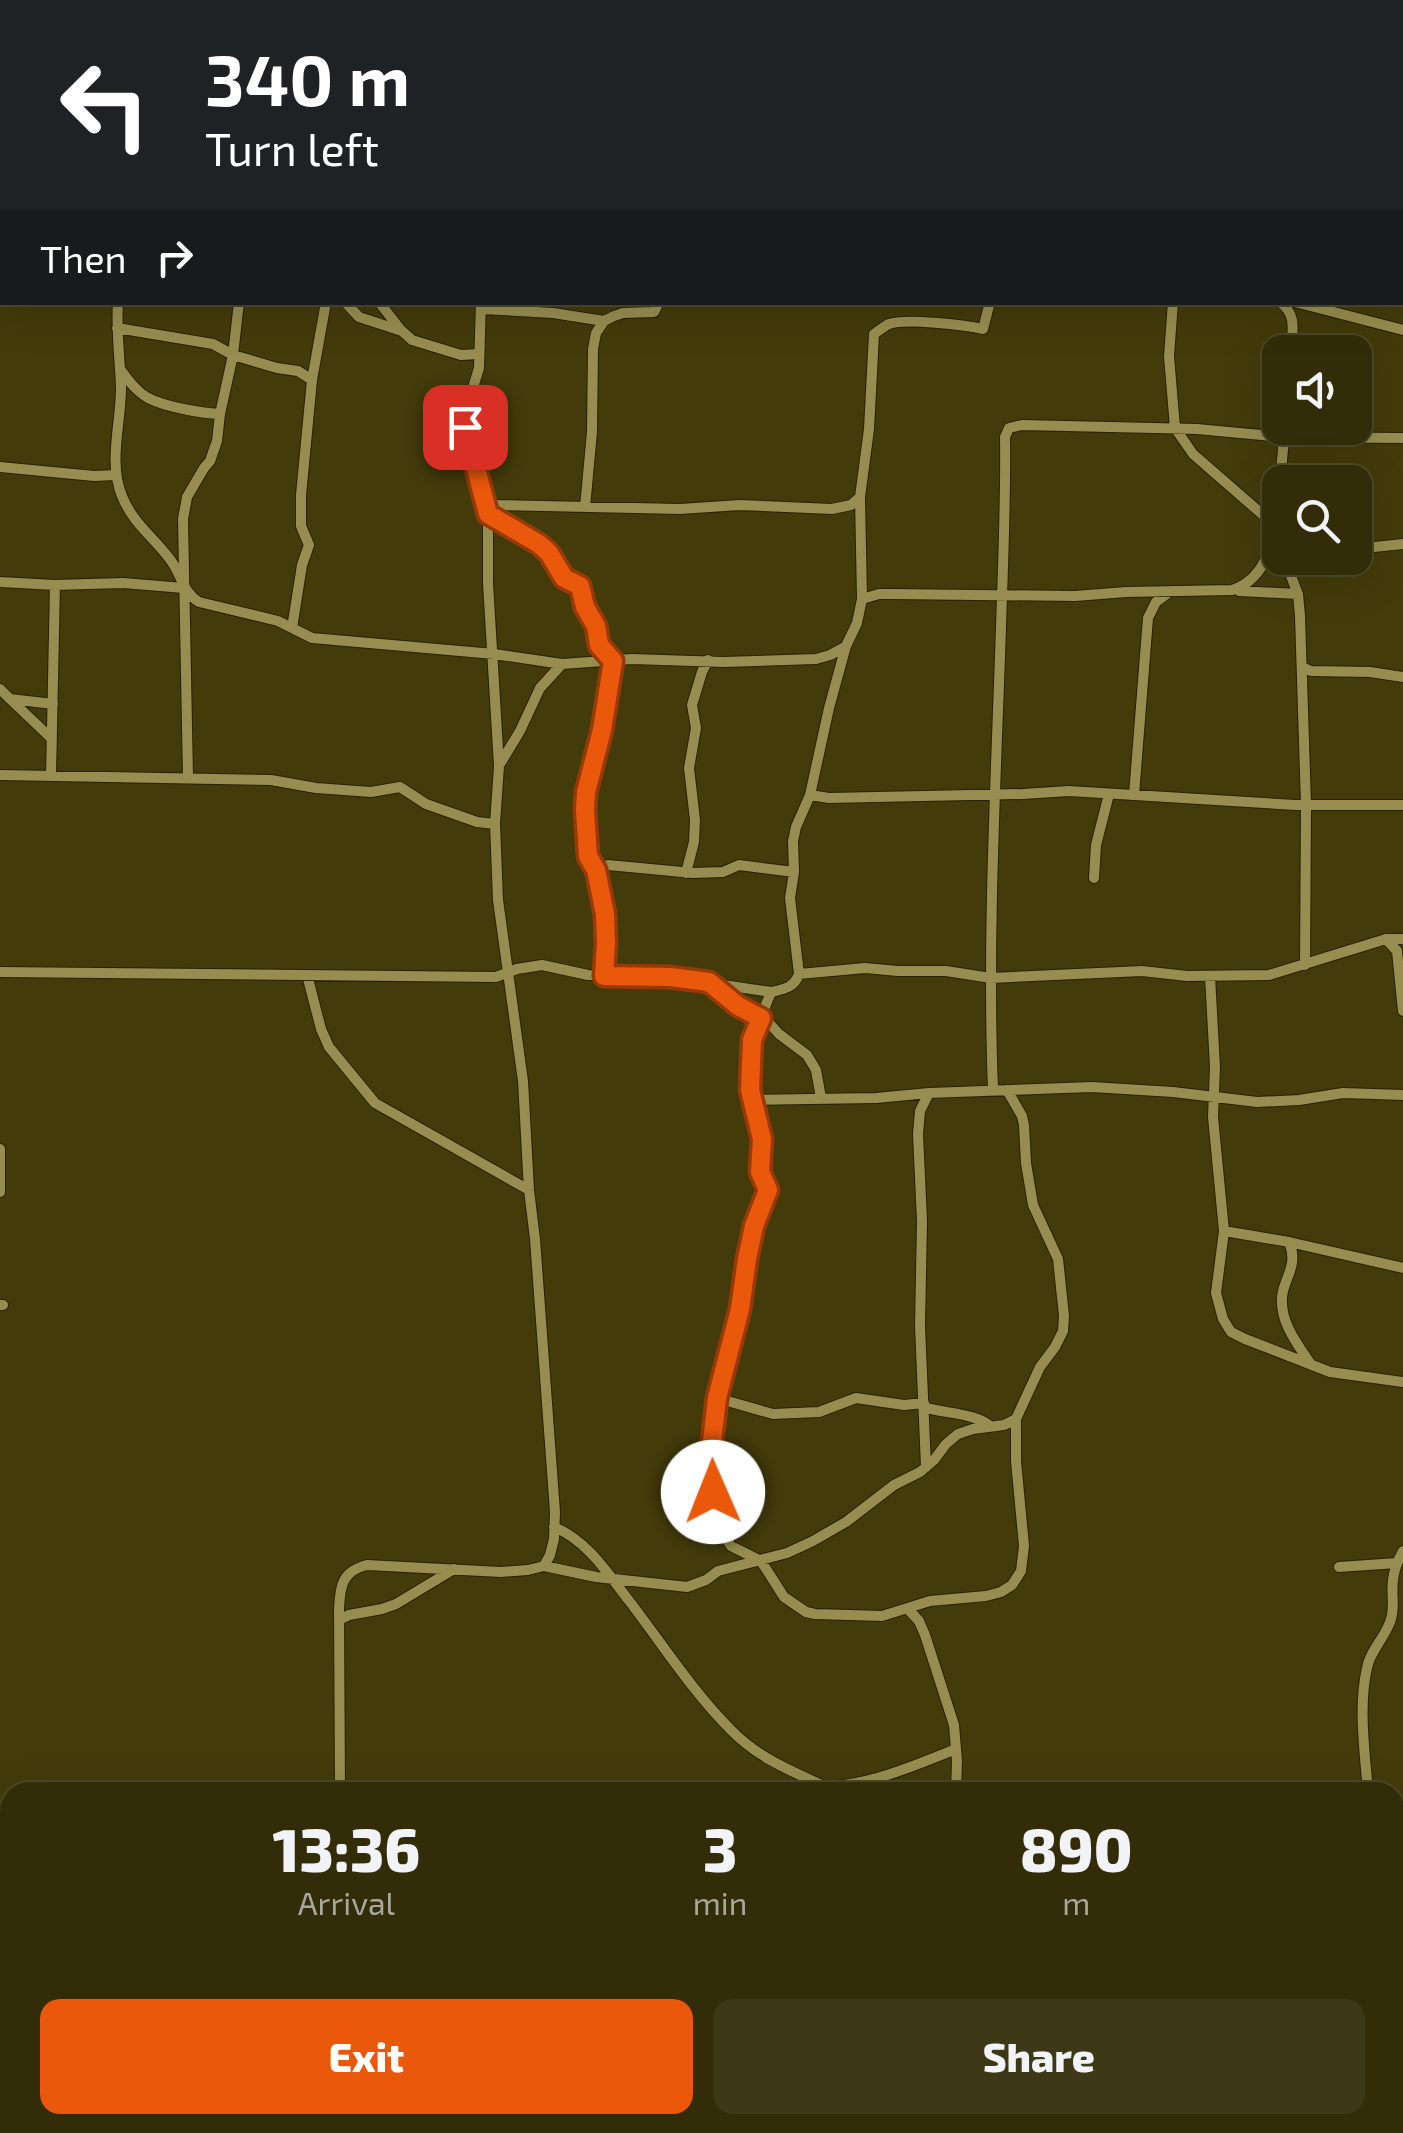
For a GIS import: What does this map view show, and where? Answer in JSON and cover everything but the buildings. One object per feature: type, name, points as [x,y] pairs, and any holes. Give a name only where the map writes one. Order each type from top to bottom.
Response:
[{"type":"street","points":[[118,305],[121,390],[116,475],[122,498],[132,516],[172,561],[184,588],[199,602],[264,617],[312,638],[562,664],[816,658],[846,646]]},
{"type":"street","points":[[188,776],[183,519],[188,497],[214,452],[240,305]]},
{"type":"street","points":[[292,628],[309,544],[300,514],[312,380],[325,305]]},
{"type":"street","points":[[348,305],[360,317],[402,332]]},
{"type":"street","points":[[381,305],[412,340],[462,355],[478,354]]},
{"type":"street","points":[[544,1566],[554,1539],[552,1475],[522,1081],[498,900],[495,824],[499,766],[487,508],[465,427],[479,368],[481,306],[604,321],[624,313],[654,312],[658,305]]},
{"type":"street","points":[[0,972],[496,977],[542,965],[588,975],[670,977],[771,992],[786,989],[799,974],[790,898],[796,826],[810,795],[818,749],[862,599],[860,497],[869,428],[874,334],[887,325],[906,321],[983,329],[989,305]]},
{"type":"street","points":[[1172,305],[1169,356],[1175,428],[1193,454],[1262,516]]},
{"type":"street","points":[[1284,305],[1293,322],[1292,335]]},
{"type":"street","points":[[1307,305],[1403,330]]},
{"type":"street","points":[[585,507],[594,341],[604,321]]},
{"type":"street","points":[[117,328],[213,344],[233,356],[298,371],[312,380]]},
{"type":"street","points":[[119,368],[130,383],[154,400],[220,414]]},
{"type":"street","points":[[994,1090],[992,978],[1008,428],[1016,425],[1262,431]]},
{"type":"street","points":[[1372,436],[1403,438]]},
{"type":"street","points":[[0,467],[116,475]]},
{"type":"street","points":[[487,508],[680,509],[740,505],[832,509],[851,505],[860,497]]},
{"type":"street","points":[[487,508],[539,544],[564,578],[580,586],[599,645],[613,661]]},
{"type":"street","points":[[1372,547],[1403,544]]},
{"type":"street","points":[[1232,590],[1246,585],[1262,565]]},
{"type":"street","points":[[1291,575],[1298,594],[1302,667],[1305,965]]},
{"type":"street","points":[[0,582],[184,588]]},
{"type":"street","points":[[51,776],[55,585]]},
{"type":"street","points":[[862,599],[892,594],[1075,596],[1232,590],[1298,594]]},
{"type":"street","points":[[1126,592],[1142,602],[1148,618]]},
{"type":"street","points":[[1134,795],[1148,618],[1156,602],[1168,593]]},
{"type":"street","points":[[686,872],[695,820],[689,768],[696,728],[692,706],[708,660]]},
{"type":"street","points":[[604,976],[605,914],[596,870],[588,856],[586,792],[602,730],[613,661]]},
{"type":"street","points":[[499,766],[540,688],[562,664]]},
{"type":"street","points":[[1302,667],[1403,677]]},
{"type":"street","points":[[0,689],[52,740]]},
{"type":"street","points":[[10,699],[52,704]]},
{"type":"street","points":[[0,775],[188,776],[271,780],[360,792],[400,788],[426,804],[477,822],[495,824]]},
{"type":"street","points":[[810,795],[829,798],[1068,791],[1306,805],[1403,806]]},
{"type":"street","points":[[1094,878],[1096,845],[1109,794]]},
{"type":"street","points":[[596,870],[608,865],[721,873],[740,864],[794,872]]},
{"type":"street","points":[[799,974],[865,968],[946,971],[992,978],[1142,972],[1269,974],[1386,939],[1403,939]]},
{"type":"street","points":[[1386,939],[1397,951],[1403,1011]]},
{"type":"street","points":[[307,974],[329,1047],[375,1103],[529,1190]]},
{"type":"street","points":[[1210,976],[1216,1067],[1216,1167],[1224,1231],[1216,1293],[1223,1319],[1231,1332],[1265,1348],[1345,1376],[1399,1382],[1403,1392]]},
{"type":"street","points":[[709,982],[738,1006],[761,1018],[810,1060],[818,1076],[821,1098]]},
{"type":"street","points":[[771,992],[752,1040],[750,1090],[762,1139],[760,1172],[768,1190],[754,1226],[740,1309],[713,1421],[716,1524],[731,1546],[761,1561],[784,1598],[806,1612],[882,1616],[930,1601],[1001,1592],[1012,1585],[1021,1571],[1024,1546],[1016,1419],[1062,1331],[1064,1316],[1058,1259],[1028,1185],[1024,1125],[1008,1090]]},
{"type":"street","points":[[753,1100],[1092,1087],[1257,1102],[1344,1093],[1403,1096]]},
{"type":"street","points":[[926,1467],[918,1134],[920,1111],[930,1093]]},
{"type":"street","points":[[0,1149],[0,1192]]},
{"type":"street","points":[[1224,1231],[1403,1268]]},
{"type":"street","points":[[1289,1242],[1292,1259],[1282,1294],[1283,1312],[1296,1344],[1310,1364]]},
{"type":"street","points":[[717,1398],[764,1412],[788,1414],[820,1412],[856,1398],[924,1405],[944,1414],[980,1418],[990,1427]]},
{"type":"street","points":[[340,1782],[339,1620],[342,1580],[348,1572],[358,1567],[396,1564],[502,1572],[544,1566],[580,1575],[688,1587],[718,1571],[787,1554],[833,1530],[894,1485],[926,1467],[958,1434],[1016,1419]]},
{"type":"street","points":[[554,1527],[572,1536],[602,1564],[710,1706],[743,1742],[773,1763],[814,1782]]},
{"type":"street","points":[[1368,1782],[1366,1670],[1392,1618],[1392,1579],[1403,1551]]},
{"type":"street","points":[[1338,1568],[1397,1564]]},
{"type":"street","points":[[339,1620],[396,1604],[455,1568]]},
{"type":"street","points":[[908,1609],[925,1635],[954,1725],[956,1782]]},
{"type":"street","points":[[861,1782],[956,1749]]},
{"type":"route","points":[[465,427],[488,514],[539,544],[564,578],[580,586],[599,645],[613,661],[585,810],[588,856],[596,870],[605,914],[604,976],[709,982],[738,1006],[761,1018],[752,1040],[750,1090],[762,1139],[761,1178],[768,1190],[754,1226],[740,1309],[717,1398],[712,1442],[713,1492]]}]
